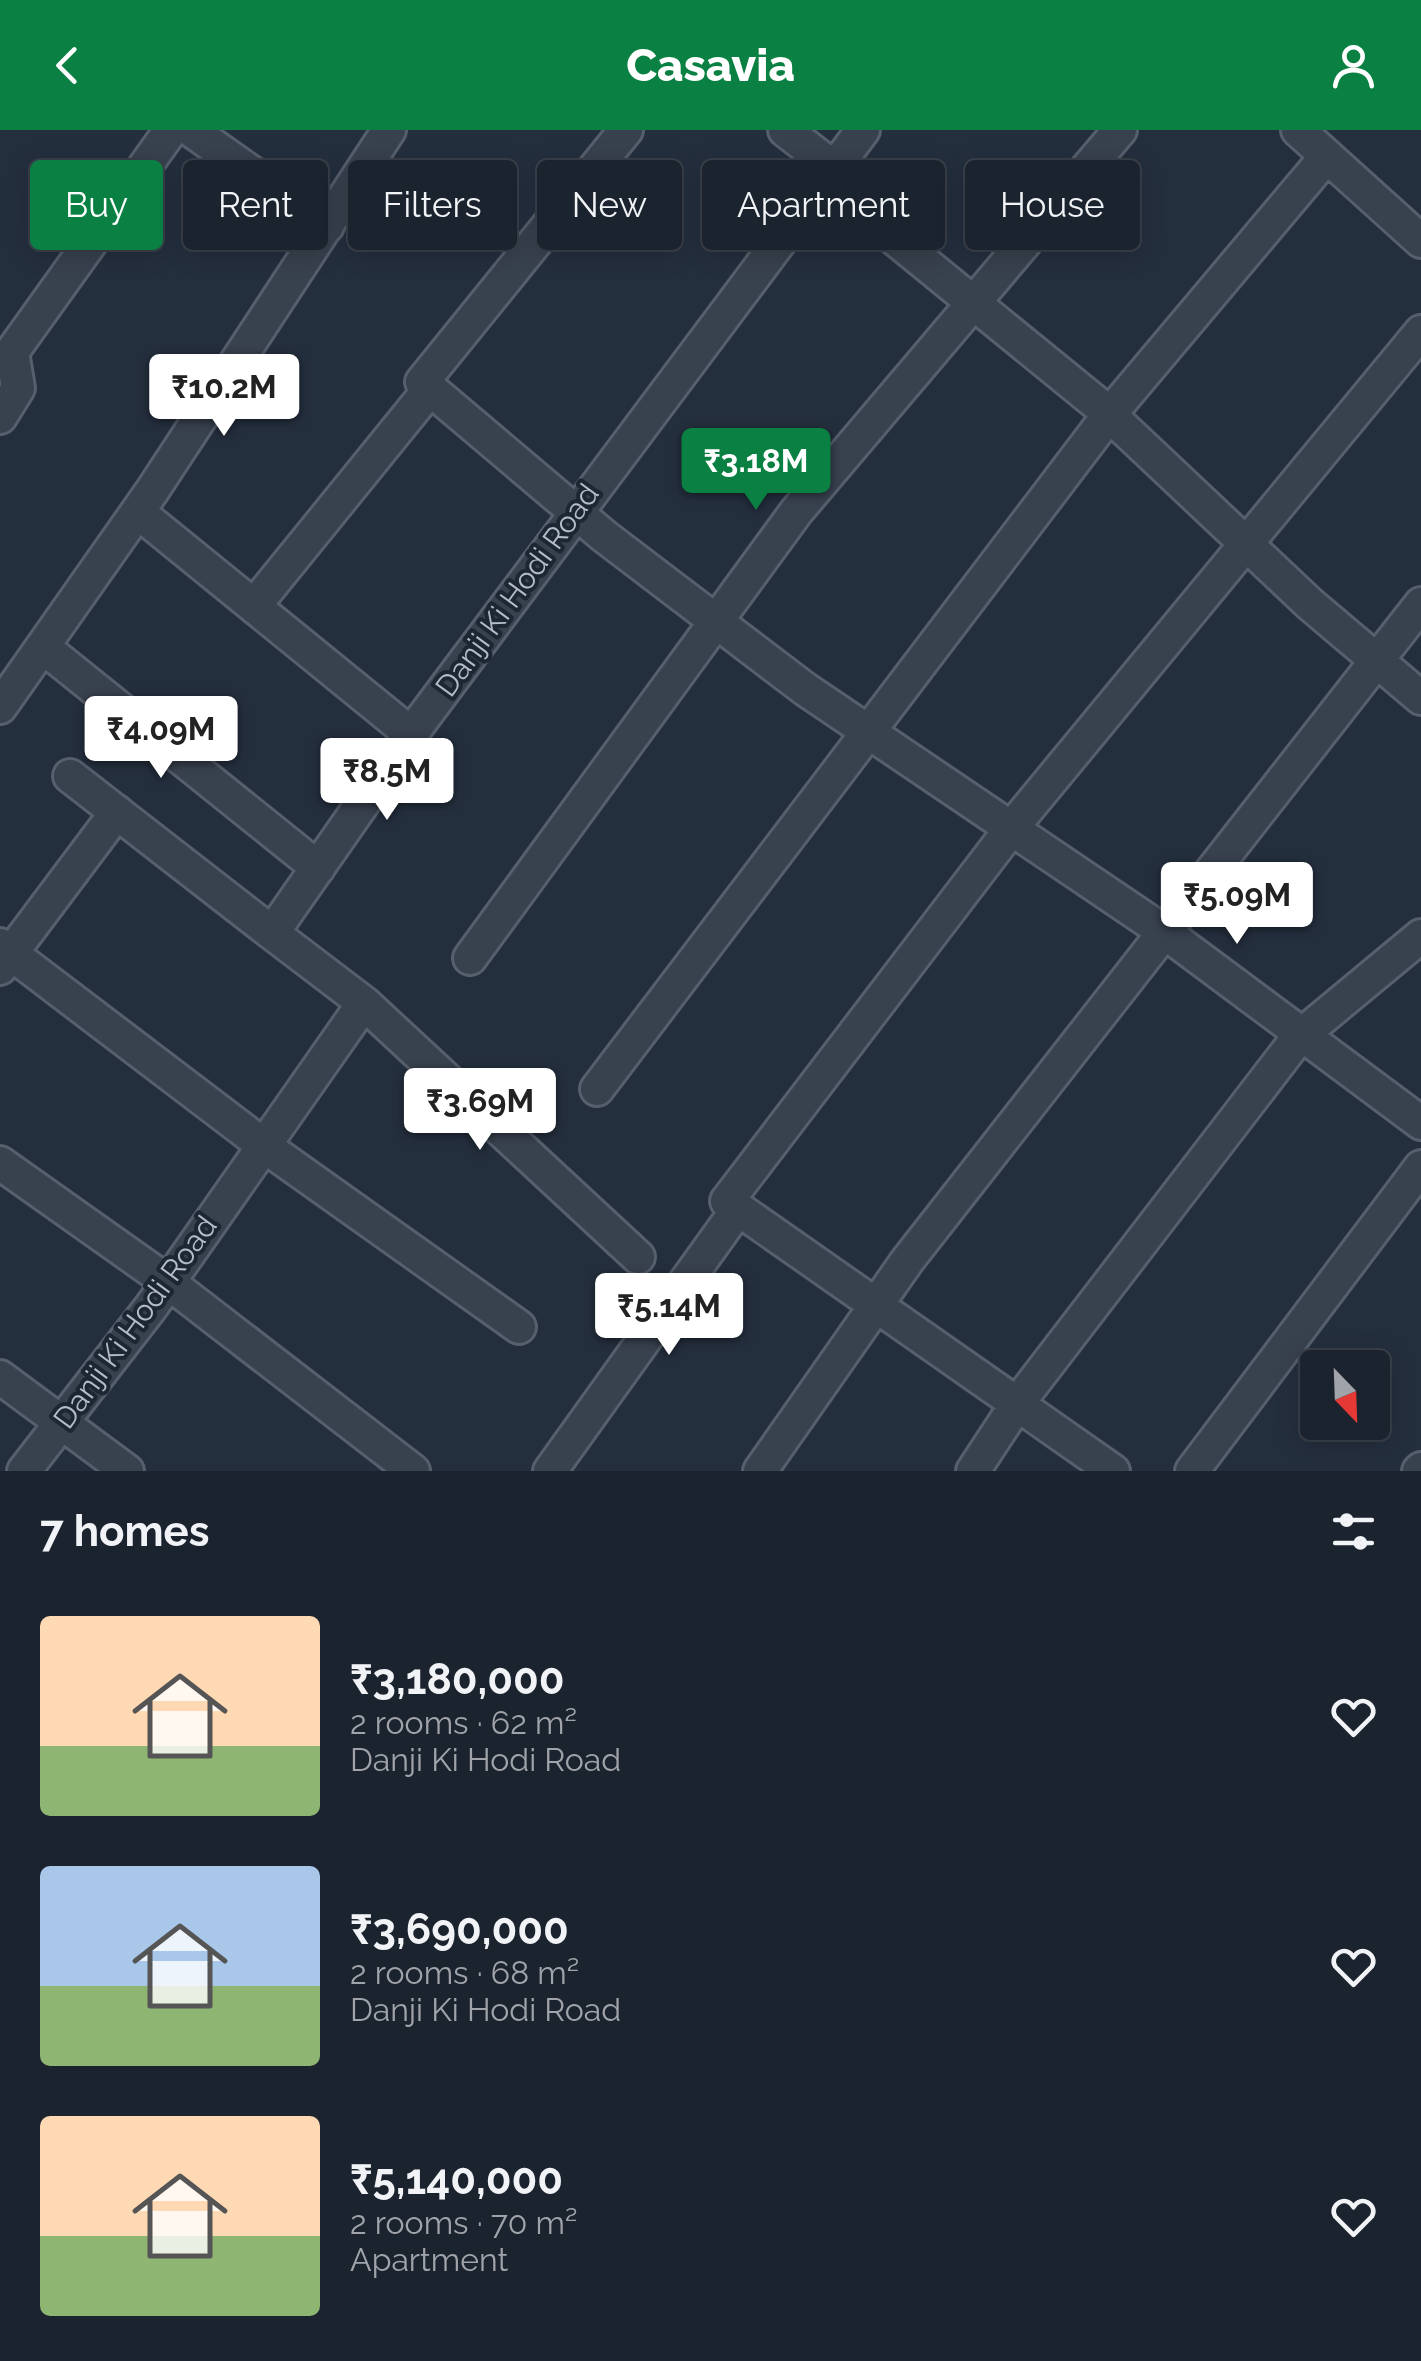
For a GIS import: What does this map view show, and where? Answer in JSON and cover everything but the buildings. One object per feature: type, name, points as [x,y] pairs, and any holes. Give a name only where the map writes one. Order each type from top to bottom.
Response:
[{"type":"street","points":[[0,416],[18,388],[12,352],[171,130]]},
{"type":"street","points":[[191,130],[233,160]]},
{"type":"street","points":[[328,223],[390,130]]},
{"type":"street","points":[[626,130],[422,382],[575,512],[716,621],[868,732],[1163,931],[1421,1124]]},
{"type":"street","points":[[786,130],[815,160]]},
{"type":"street","name":"Danji Ki Hodi Road","points":[[840,160],[863,130]]},
{"type":"street","points":[[470,958],[796,512],[1120,130]]},
{"type":"street","points":[[1298,130],[1421,241]]},
{"type":"street","points":[[597,1089],[1108,415],[1327,156]]},
{"type":"street","points":[[0,707],[138,512],[310,250]]},
{"type":"street","name":"Danji Ki Hodi Road","points":[[272,933],[410,734],[772,250]]},
{"type":"street","points":[[914,250],[1108,415],[1246,544],[1421,698]]},
{"type":"street","points":[[1113,1471],[727,1201],[1010,829],[1421,332]]},
{"type":"street","points":[[254,606],[430,389]]},
{"type":"street","points":[[138,512],[410,734]]},
{"type":"street","points":[[760,1471],[876,1306],[1163,931],[1421,604]]},
{"type":"street","points":[[43,646],[318,868]]},
{"type":"street","points":[[70,776],[364,1003],[638,1258]]},
{"type":"street","points":[[117,812],[4,955],[519,1328]]},
{"type":"street","points":[[973,1471],[1017,1404],[1302,1035],[1421,936]]},
{"type":"street","name":"Danji Ki Hodi Road","points":[[24,1471],[168,1282],[364,1003]]},
{"type":"street","points":[[0,1163],[168,1282],[414,1471]]},
{"type":"street","points":[[1192,1471],[1421,1167]]},
{"type":"street","points":[[550,1471],[738,1208]]},
{"type":"street","points":[[0,1377],[127,1471]]}]
